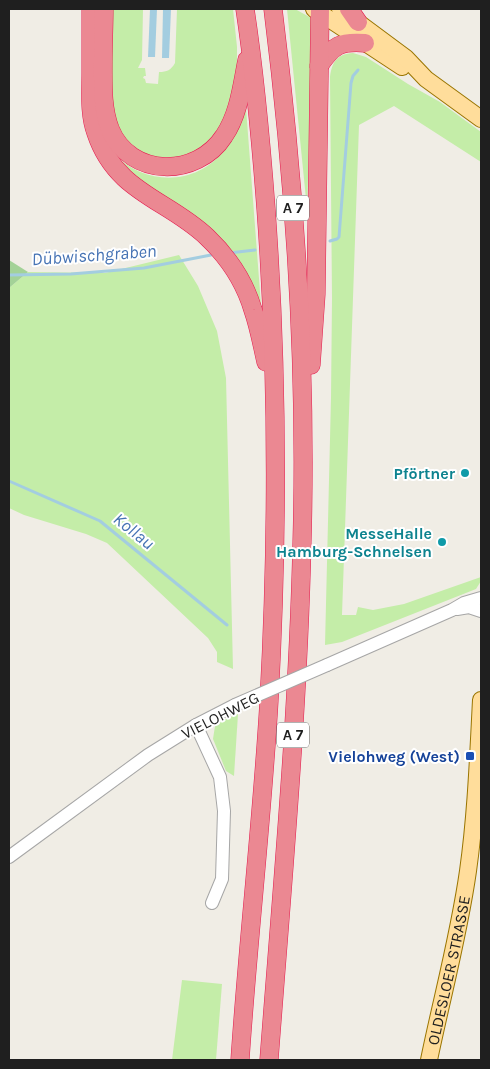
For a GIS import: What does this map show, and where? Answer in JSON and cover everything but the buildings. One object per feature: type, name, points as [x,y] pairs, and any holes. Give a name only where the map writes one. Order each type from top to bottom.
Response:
[{"type":"highway","points":[[91,9],[91,102],[93,121],[99,141],[113,166],[127,181],[200,231],[231,265],[246,290],[254,310],[275,399]]},
{"type":"highway","points":[[104,9],[103,95],[108,123],[115,139],[126,151],[140,161],[156,166],[171,168],[194,162],[214,149],[224,137],[236,109],[250,42]]},
{"type":"highway","name":"A 7","points":[[240,1060],[268,702],[274,584],[275,399],[269,246],[258,115],[245,9]]},
{"type":"highway","name":"A 7","points":[[269,1060],[298,664],[302,541],[302,409],[298,286],[286,129],[273,9]]},
{"type":"highway","points":[[302,409],[311,364],[316,294],[318,10]]},
{"type":"highway","points":[[319,66],[328,52],[338,46],[345,43],[366,43]]},
{"type":"highway","name":"A 7","points":[[261,1060],[272,1008]]},
{"type":"highway","name":"A 7","points":[[244,1009],[248,1060]]},
{"type":"main road","points":[[340,9],[353,16],[406,58],[426,79]]},
{"type":"main road","points":[[318,10],[402,67],[426,79],[481,119]]},
{"type":"main road","name":"OLDESLOER STRASSE","points":[[429,1060],[460,920],[468,871],[481,700]]},
{"type":"street","name":"VIELOHWEG","points":[[9,857],[148,755],[196,725],[235,705],[452,610],[464,602],[481,598]]},
{"type":"street","name":"VIELOHWEG","points":[[452,610],[469,607],[481,611]]},
{"type":"street","points":[[196,725],[220,777],[224,811],[222,879],[212,903]]},
{"type":"green space","points":[[110,9],[143,9],[142,60],[138,68],[145,68],[146,76],[143,78],[146,83],[158,84],[159,72],[168,70],[175,63],[177,9],[233,9],[237,47],[237,76],[230,112],[214,137],[195,153],[168,160],[142,154],[123,137],[112,113]]},
{"type":"green space","points":[[287,9],[295,9],[313,19],[307,209]]},
{"type":"green space","points":[[353,53],[366,57],[440,102],[481,132],[481,162],[394,106],[359,125],[342,615],[356,615],[358,607],[373,610],[404,604],[481,577],[481,581],[476,589],[342,642],[325,645],[332,298],[330,77],[336,60],[343,55]]},
{"type":"green space","points":[[245,95],[262,318],[250,288],[143,188],[115,155],[127,165],[156,177],[186,176],[200,170],[213,162],[228,145]]},
{"type":"green space","points":[[179,255],[198,286],[217,331],[226,378],[233,669],[217,662],[217,652],[208,638],[107,543],[86,534],[24,515],[9,508],[9,288],[28,272],[105,273]]},
{"type":"green space","points":[[9,260],[28,272],[9,288]]},
{"type":"green space","points":[[238,714],[234,776],[226,771],[213,739],[215,726],[223,720]]},
{"type":"green space","points":[[182,980],[222,984],[216,1060],[172,1060]]},
{"type":"water","points":[[150,9],[157,9],[155,57],[148,57]]},
{"type":"water","points":[[163,9],[171,9],[169,58],[162,58]]},
{"type":"waterway","name":"Dübwischgraben","points":[[330,241],[339,237],[351,83],[353,76],[358,70]]},
{"type":"waterway","name":"Dübwischgraben","points":[[229,253],[255,250]]},
{"type":"waterway","name":"Dübwischgraben","points":[[9,275],[71,274],[144,268],[211,255]]},
{"type":"waterway","name":"Kollau","points":[[9,481],[100,521],[227,625]]},
{"type":"place","name":"Pförtner","points":[[465,473]]},
{"type":"place","name":"MesseHalle Hamburg-Schnelsen","points":[[442,542]]},
{"type":"place","name":"Vielohweg (West)","points":[[470,756]]}]
